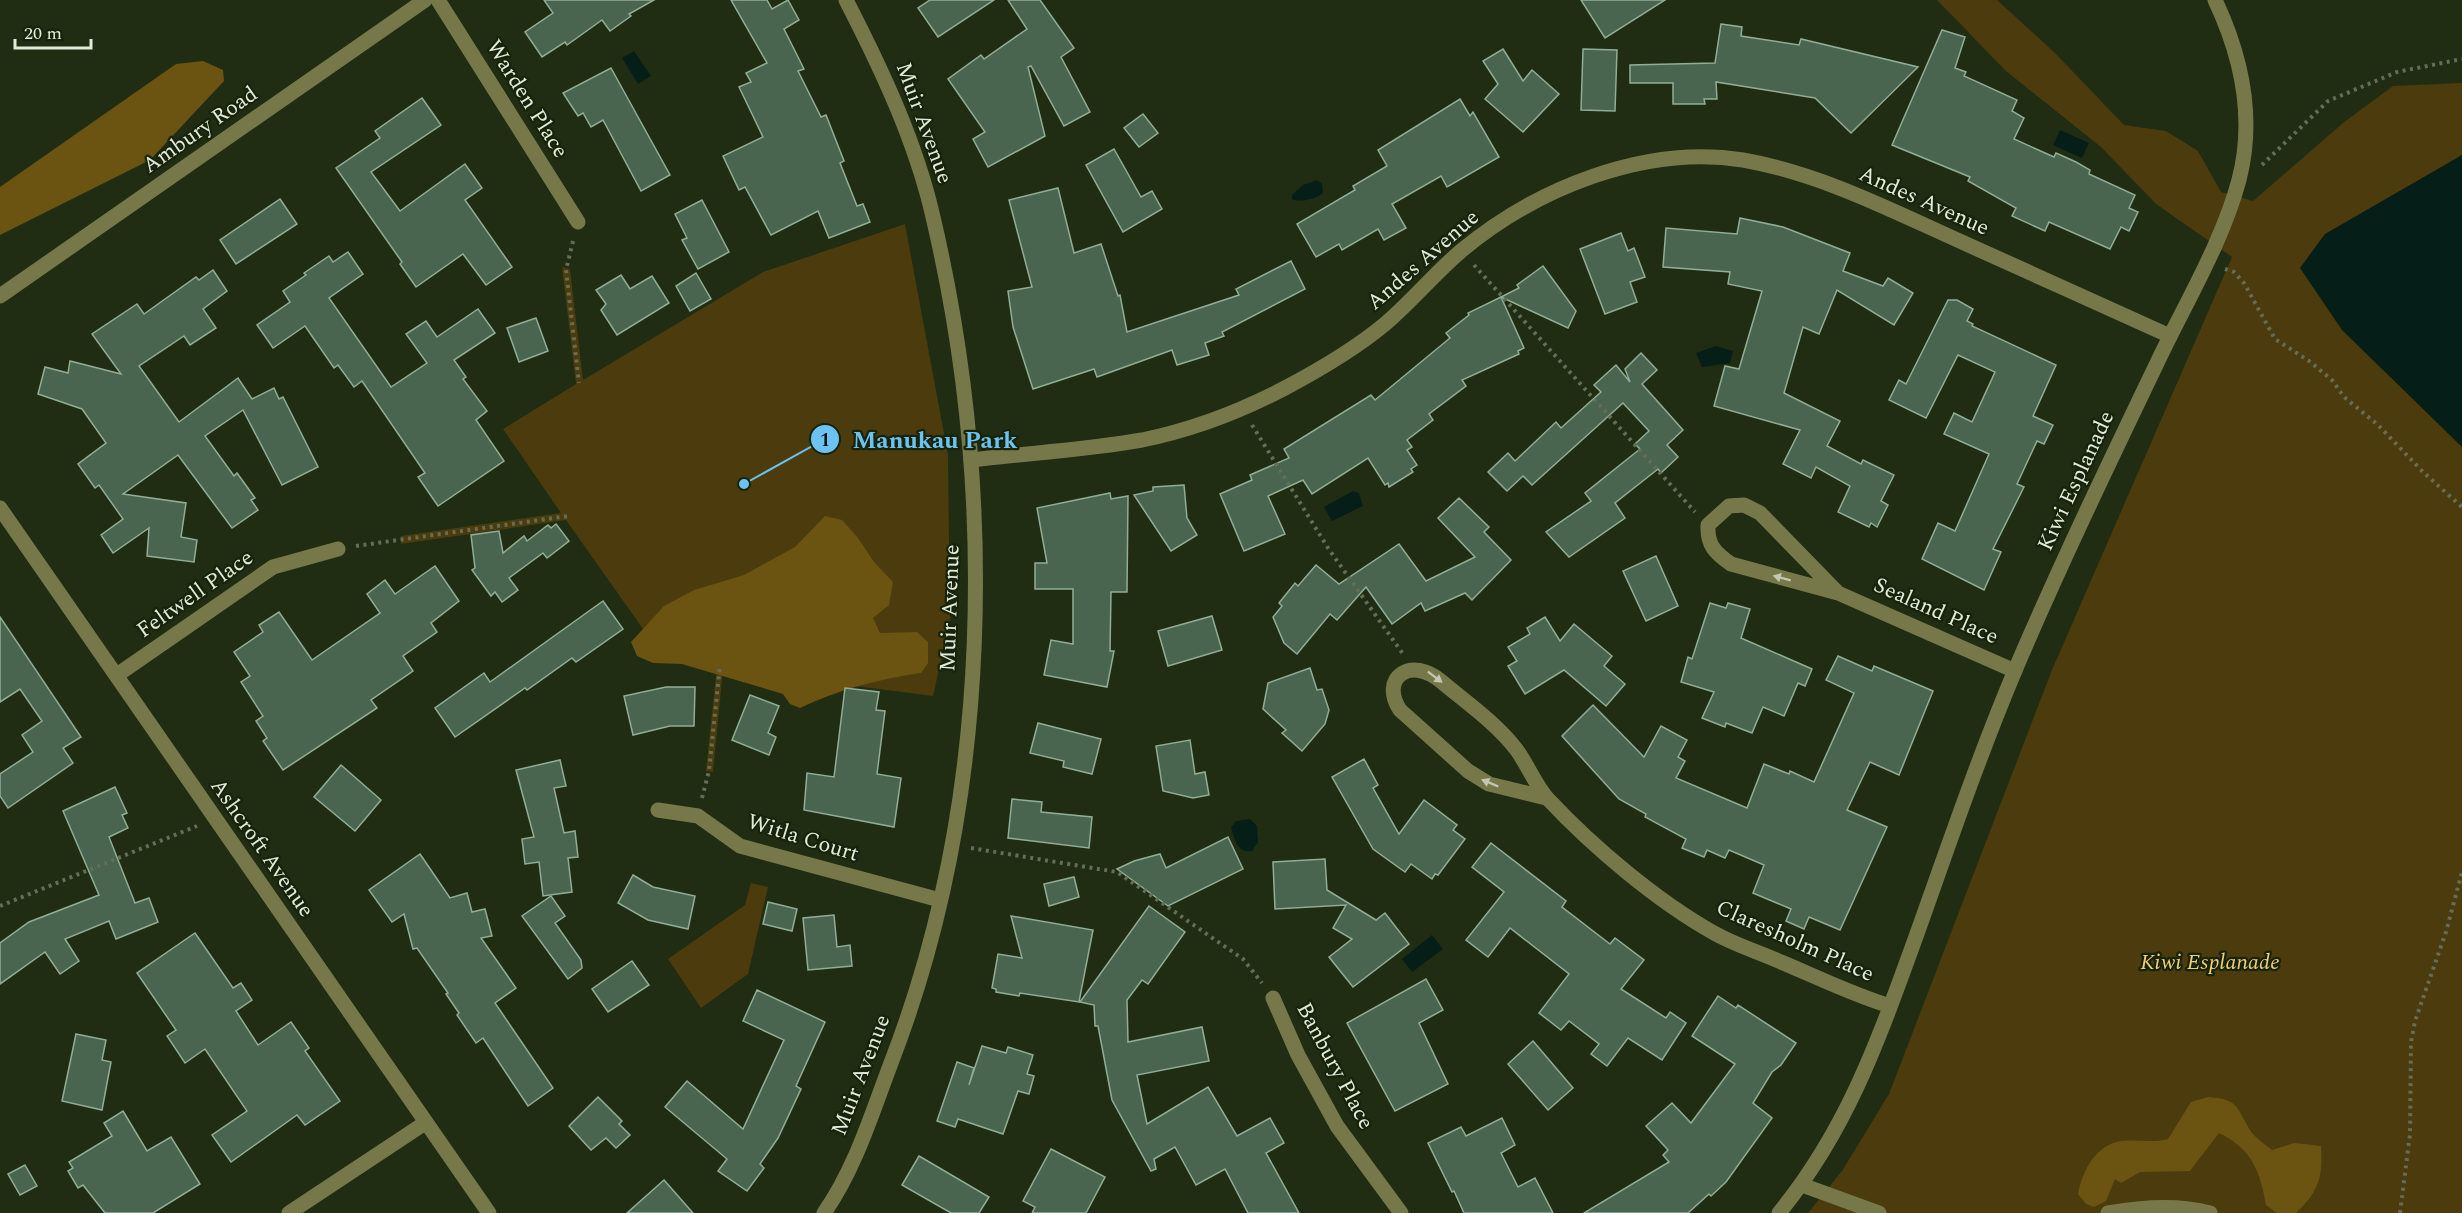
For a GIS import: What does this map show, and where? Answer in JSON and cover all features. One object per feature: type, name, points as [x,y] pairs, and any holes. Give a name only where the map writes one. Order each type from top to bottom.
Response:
[{"type":"street","name":"Ambury Road","points":[[0,296],[425,0]]},
{"type":"street","name":"Warden Place","points":[[438,0],[578,222]]},
{"type":"street","name":"Muir Avenue","points":[[830,1211],[861,1141],[900,1040],[924,965],[940,900],[952,845],[974,648],[976,565],[971,460],[962,377],[933,215],[908,139],[876,60],[846,0]]},
{"type":"street","name":"Kiwi Esplanade","points":[[1779,1213],[1802,1185],[1859,1087],[2015,671],[2088,505],[2207,263],[2238,182],[2248,118],[2235,50],[2215,0]]},
{"type":"street","name":"Andes Avenue","points":[[971,460],[1142,440],[1194,426],[1245,407],[1338,358],[1384,325],[1462,251],[1502,222],[1556,190],[1622,167],[1685,159],[1741,160],[1799,174],[1858,195],[2170,336]]},
{"type":"street","name":"Sealand Place","points":[[1838,593],[1760,513],[1744,505],[1729,506],[1708,525],[1709,544],[1719,556],[1731,564],[1838,593],[2015,671]]},
{"type":"street","name":"Ashcroft Avenue","points":[[0,508],[489,1213]]},
{"type":"street","name":"Feltwell Place","points":[[117,675],[273,567],[338,549]]},
{"type":"street","name":"Claresholm Place","points":[[1546,798],[1489,784],[1468,771],[1400,710],[1394,700],[1393,687],[1407,670],[1417,668],[1434,675],[1500,731],[1517,750],[1546,798],[1635,879],[1715,933],[1890,1006]]},
{"type":"street","name":"Witla Court","points":[[658,810],[698,816],[740,846],[940,900]]},
{"type":"street","name":"Banbury Place","points":[[1273,998],[1298,1055],[1337,1126],[1401,1213]]},
{"type":"street","points":[[289,1213],[425,1123]]},
{"type":"street","points":[[1802,1185],[1879,1213]]},
{"type":"street","points":[[2108,1213],[2164,1207],[2194,1209],[2210,1213]]},
{"type":"path","points":[[2238,182],[2272,158],[2328,101],[2397,72],[2462,59]]},
{"type":"path","points":[[578,222],[566,270],[579,383]]},
{"type":"path","points":[[1462,251],[1708,525]]},
{"type":"path","points":[[2207,263],[2234,272],[2244,283],[2275,339],[2302,356],[2332,380],[2344,397],[2378,425],[2430,480],[2462,507]]},
{"type":"path","points":[[1245,407],[1257,436],[1328,548],[1395,646],[1417,668]]},
{"type":"path","points":[[338,549],[568,516]]},
{"type":"path","points":[[698,816],[709,771],[720,665]]},
{"type":"path","points":[[0,906],[214,818]]},
{"type":"path","points":[[952,845],[1117,872],[1243,959],[1273,998]]},
{"type":"path","points":[[2400,1213],[2410,1134],[2411,1042],[2415,1021],[2446,932],[2462,872]]},
{"type":"green space","name":"Kiwi Esplanade","points":[[1937,0],[1997,0],[2054,52],[2124,125],[2166,131],[2198,151],[2221,192],[2253,201],[2343,123],[2393,86],[2462,83],[2462,1213],[1808,1213],[1842,1171],[1889,1094],[2052,670],[2232,257],[2156,204],[2101,147],[2006,71]]},
{"type":"green space","points":[[905,224],[948,455],[950,621],[933,696],[723,669],[713,772],[706,771],[717,666],[655,646],[566,520],[401,544],[401,536],[561,513],[503,429],[576,384],[562,267],[570,269],[583,380],[763,272]]},
{"type":"green space","points":[[751,883],[768,887],[748,974],[701,1008],[668,959],[745,905]]},
{"type":"shaded area","points":[[203,61],[223,70],[224,81],[150,160],[0,235],[0,187],[176,64]]},
{"type":"shaded area","points":[[825,516],[842,520],[858,538],[874,562],[893,582],[889,605],[873,618],[880,633],[917,632],[928,642],[928,663],[921,673],[859,686],[800,708],[790,704],[783,694],[682,664],[653,663],[637,656],[631,642],[664,606],[694,590],[744,575],[795,547]]},
{"type":"shaded area","points":[[2208,1097],[2231,1102],[2239,1110],[2252,1133],[2272,1150],[2294,1143],[2321,1146],[2318,1183],[2310,1198],[2296,1213],[2277,1213],[2266,1205],[2261,1182],[2253,1162],[2239,1146],[2219,1133],[2190,1171],[2140,1172],[2121,1183],[2115,1179],[2106,1201],[2094,1207],[2086,1204],[2078,1194],[2080,1186],[2090,1163],[2101,1150],[2108,1145],[2122,1141],[2168,1139],[2191,1102]]},
{"type":"water","points":[[634,51],[651,76],[638,84],[622,58]]},
{"type":"water","points":[[2060,130],[2089,143],[2082,158],[2053,145]]},
{"type":"water","points":[[2462,155],[2462,447],[2342,330],[2300,268],[2325,234]]},
{"type":"water","points":[[1317,180],[1322,184],[1323,193],[1312,199],[1292,199],[1292,195],[1303,185]]},
{"type":"water","points":[[1716,346],[1733,351],[1730,363],[1702,367],[1696,353]]},
{"type":"water","points":[[1353,491],[1359,493],[1363,506],[1332,521],[1324,507]]},
{"type":"water","points":[[1250,819],[1257,826],[1258,842],[1252,851],[1247,851],[1237,845],[1231,828],[1236,821]]},
{"type":"water","points":[[1432,935],[1443,949],[1412,972],[1402,959]]},
{"type":"building","points":[[544,0],[654,0],[629,14],[631,16],[610,31],[602,20],[567,45],[565,42],[542,57],[525,32],[553,13]]},
{"type":"building","points":[[731,0],[767,0],[772,9],[788,0],[799,20],[784,29],[804,69],[798,71],[821,117],[826,115],[844,161],[840,163],[857,206],[863,204],[870,222],[829,238],[818,211],[771,235],[745,187],[739,190],[723,156],[763,137],[739,87],[751,82],[746,73],[767,63]]},
{"type":"building","points":[[930,0],[994,0],[938,37],[918,8]]},
{"type":"building","points":[[1008,0],[1040,0],[1074,48],[1061,57],[1090,112],[1064,126],[1031,66],[1028,67],[1045,136],[988,167],[973,139],[985,132],[948,79],[981,55],[984,59],[1027,29]]},
{"type":"building","points":[[1581,0],[1665,0],[1605,38]]},
{"type":"building","points":[[1721,24],[1742,27],[1741,36],[1799,45],[1801,39],[1918,67],[1851,133],[1815,98],[1716,82],[1717,99],[1704,99],[1705,104],[1673,104],[1673,83],[1630,83],[1630,65],[1715,63]]},
{"type":"building","points":[[1942,30],[1965,37],[1955,68],[1966,72],[1964,76],[2017,100],[2012,111],[2024,118],[2014,139],[2054,157],[2056,153],[2076,162],[2090,170],[2089,174],[2135,195],[2129,208],[2138,212],[2129,231],[2121,227],[2110,249],[2049,222],[2045,231],[2012,216],[2016,208],[1968,181],[1970,177],[1892,145]]},
{"type":"building","points":[[1503,49],[1523,81],[1532,70],[1559,94],[1523,132],[1485,99],[1498,84],[1483,61]]},
{"type":"building","points":[[1583,49],[1617,50],[1615,111],[1581,110]]},
{"type":"building","points":[[611,68],[670,175],[641,191],[603,120],[591,127],[583,113],[578,116],[563,93]]},
{"type":"building","points":[[422,98],[441,125],[371,172],[400,211],[465,164],[482,188],[465,200],[512,267],[486,285],[463,254],[416,287],[400,264],[402,262],[336,168],[380,138],[375,131]]},
{"type":"building","points":[[1460,99],[1470,116],[1473,112],[1499,157],[1447,187],[1441,176],[1392,204],[1406,228],[1384,240],[1378,229],[1342,250],[1339,244],[1316,257],[1297,224],[1355,190],[1353,186],[1387,166],[1378,150]]},
{"type":"building","points":[[1143,114],[1158,133],[1139,147],[1124,128]]},
{"type":"building","points":[[1114,149],[1141,197],[1152,191],[1162,209],[1123,232],[1086,165]]},
{"type":"building","points":[[1058,188],[1074,253],[1101,244],[1118,296],[1120,295],[1127,332],[1239,295],[1236,289],[1291,261],[1305,289],[1222,332],[1224,336],[1205,343],[1209,355],[1177,365],[1172,350],[1097,377],[1094,369],[1033,389],[1013,327],[1008,291],[1032,287],[1009,200]]},
{"type":"building","points":[[280,199],[297,224],[236,264],[220,240]]},
{"type":"building","points":[[702,200],[729,252],[698,269],[682,240],[687,238],[675,214]]},
{"type":"building","points":[[1740,218],[1783,227],[1850,253],[1843,271],[1883,286],[1888,278],[1913,293],[1894,325],[1837,290],[1819,334],[1803,327],[1784,393],[1840,421],[1827,446],[1861,464],[1863,460],[1894,475],[1881,501],[1888,505],[1877,527],[1871,523],[1869,527],[1838,512],[1850,486],[1816,467],[1811,478],[1783,464],[1800,430],[1714,406],[1725,366],[1739,369],[1762,291],[1728,284],[1730,272],[1663,267],[1666,228],[1737,234]]},
{"type":"building","points":[[1621,233],[1628,251],[1634,248],[1645,277],[1630,282],[1637,302],[1605,314],[1580,249]]},
{"type":"building","points":[[348,252],[363,274],[329,298],[391,387],[427,363],[406,334],[426,321],[437,337],[478,309],[495,333],[454,360],[466,377],[463,379],[487,411],[476,420],[504,461],[438,506],[418,477],[425,473],[362,381],[354,387],[338,365],[334,368],[305,326],[273,348],[257,325],[290,302],[283,291],[306,275],[304,273],[329,256],[333,262]]},
{"type":"building","points":[[1543,266],[1576,311],[1568,328],[1501,297],[1519,288],[1517,285]]},
{"type":"building","points":[[213,270],[227,291],[203,309],[216,328],[190,345],[184,336],[139,366],[179,422],[238,378],[252,399],[274,388],[279,399],[283,397],[318,467],[282,485],[243,410],[205,436],[234,476],[237,473],[255,498],[251,500],[258,510],[232,528],[178,455],[123,494],[186,503],[181,537],[197,540],[194,562],[147,556],[149,528],[113,553],[101,535],[123,519],[99,485],[95,488],[78,464],[106,443],[82,409],[38,394],[45,367],[68,373],[70,361],[121,374],[92,334],[137,304],[144,314],[196,277],[199,280]]},
{"type":"building","points":[[696,273],[711,299],[690,311],[676,286]]},
{"type":"building","points":[[621,275],[630,289],[652,276],[669,303],[617,335],[601,310],[606,304],[596,290]]},
{"type":"building","points":[[1501,297],[1524,348],[1518,351],[1519,354],[1462,380],[1466,386],[1429,414],[1433,420],[1407,440],[1412,447],[1407,450],[1417,465],[1411,469],[1413,472],[1389,487],[1388,483],[1385,485],[1368,458],[1312,494],[1303,480],[1268,496],[1285,534],[1244,551],[1220,494],[1252,480],[1250,475],[1289,458],[1284,449],[1371,395],[1375,400],[1450,338],[1446,333],[1469,315],[1468,313]]},
{"type":"building","points":[[1948,300],[1957,300],[1973,309],[1967,321],[1973,324],[1972,326],[2056,365],[2033,416],[2053,425],[2044,444],[2037,441],[2017,484],[2024,487],[1993,549],[2001,552],[1984,590],[1922,559],[1938,523],[1955,531],[1989,454],[1944,434],[1954,413],[1972,422],[1995,372],[1958,355],[1926,418],[1889,400],[1899,380],[1906,384]]},
{"type":"building","points":[[536,318],[548,351],[519,362],[507,328]]},
{"type":"building","points":[[1641,353],[1657,370],[1642,384],[1683,430],[1667,445],[1678,457],[1661,473],[1658,469],[1615,503],[1625,518],[1569,557],[1546,532],[1591,501],[1585,493],[1640,449],[1635,444],[1649,431],[1623,403],[1532,485],[1523,476],[1507,491],[1488,472],[1508,453],[1515,461],[1556,422],[1561,428],[1601,392],[1594,385],[1616,365],[1630,382],[1625,369]]},
{"type":"building","points":[[1184,485],[1187,518],[1197,535],[1171,551],[1134,495],[1153,491],[1153,487]]},
{"type":"building","points":[[1110,493],[1111,499],[1128,496],[1127,592],[1111,592],[1110,651],[1114,651],[1107,687],[1044,675],[1051,640],[1073,644],[1073,589],[1035,589],[1035,563],[1047,563],[1037,508]]},
{"type":"building","points":[[1459,498],[1489,527],[1484,532],[1511,560],[1472,600],[1465,593],[1425,611],[1421,603],[1392,624],[1366,587],[1337,620],[1330,614],[1297,654],[1284,643],[1273,617],[1282,606],[1279,603],[1295,583],[1298,586],[1316,565],[1339,584],[1399,544],[1426,581],[1475,557],[1438,518]]},
{"type":"building","points":[[556,524],[569,541],[547,558],[543,553],[509,578],[518,590],[502,602],[495,592],[491,596],[472,570],[475,568],[471,535],[499,531],[503,553],[524,536],[527,541],[548,525],[551,528]]},
{"type":"building","points":[[1656,556],[1678,606],[1646,621],[1623,571]]},
{"type":"building","points":[[435,566],[459,601],[431,623],[437,632],[403,656],[413,671],[371,700],[377,708],[283,770],[263,741],[267,738],[256,721],[263,716],[241,682],[250,676],[234,652],[263,632],[259,625],[279,612],[312,660],[380,613],[367,594],[385,580],[395,594]]},
{"type":"building","points":[[603,601],[623,629],[576,662],[572,658],[527,690],[525,688],[455,737],[435,708],[484,673],[490,682]]},
{"type":"building","points":[[1710,603],[1726,608],[1728,603],[1750,609],[1741,638],[1812,669],[1805,686],[1798,683],[1784,716],[1763,707],[1752,733],[1726,723],[1725,727],[1702,718],[1714,692],[1681,682],[1688,657],[1692,659]]},
{"type":"building","points":[[1212,616],[1222,650],[1168,666],[1158,631]]},
{"type":"building","points":[[0,617],[81,737],[63,748],[73,763],[8,808],[0,796],[0,774],[33,752],[22,735],[42,721],[20,689],[0,702]]},
{"type":"building","points":[[1545,617],[1560,641],[1574,624],[1612,656],[1604,666],[1625,684],[1606,706],[1564,670],[1525,694],[1508,666],[1517,661],[1508,647],[1530,634],[1527,628]]},
{"type":"building","points":[[1838,656],[1872,671],[1874,666],[1933,691],[1899,775],[1870,762],[1847,810],[1887,827],[1840,930],[1809,917],[1804,929],[1786,921],[1791,909],[1753,893],[1764,865],[1729,850],[1725,858],[1707,850],[1704,857],[1682,848],[1686,839],[1645,817],[1646,814],[1619,799],[1562,736],[1593,705],[1644,757],[1661,726],[1687,740],[1678,757],[1685,761],[1676,778],[1747,808],[1764,764],[1789,774],[1790,771],[1814,782],[1854,693],[1826,680]]},
{"type":"building","points":[[1310,668],[1317,690],[1322,689],[1329,710],[1325,724],[1302,751],[1282,733],[1286,730],[1263,709],[1268,683]]},
{"type":"building","points":[[666,687],[695,687],[694,726],[670,726],[633,735],[624,696]]},
{"type":"building","points":[[845,688],[879,692],[876,710],[885,711],[877,774],[901,778],[894,827],[804,810],[807,773],[834,777]]},
{"type":"building","points":[[750,695],[779,706],[768,733],[776,737],[769,755],[732,740]]},
{"type":"building","points":[[1038,723],[1101,739],[1092,774],[1063,767],[1064,761],[1030,753]]},
{"type":"building","points":[[1190,740],[1195,774],[1205,772],[1209,795],[1193,798],[1163,791],[1156,746]]},
{"type":"building","points":[[1364,759],[1378,785],[1373,788],[1399,834],[1424,800],[1457,825],[1453,830],[1465,839],[1438,875],[1435,874],[1432,879],[1411,864],[1405,872],[1373,849],[1332,777]]},
{"type":"building","points":[[560,760],[566,786],[554,788],[564,833],[575,831],[578,857],[568,858],[572,892],[543,896],[539,862],[525,864],[522,839],[534,837],[516,770]]},
{"type":"building","points":[[341,765],[381,800],[355,831],[314,797]]},
{"type":"building","points":[[115,787],[127,813],[122,815],[128,828],[109,837],[135,903],[149,898],[158,922],[116,939],[109,921],[65,939],[79,961],[60,974],[45,952],[0,984],[0,943],[29,922],[99,895],[63,811]]},
{"type":"building","points":[[1012,799],[1042,802],[1041,812],[1092,817],[1089,848],[1008,838]]},
{"type":"building","points":[[1228,837],[1243,869],[1168,906],[1117,869],[1134,861],[1160,854],[1166,868]]},
{"type":"building","points":[[1491,843],[1566,901],[1562,907],[1610,944],[1615,938],[1644,960],[1621,989],[1666,1018],[1670,1012],[1686,1023],[1662,1060],[1628,1038],[1607,1066],[1591,1054],[1599,1044],[1569,1021],[1561,1030],[1539,1013],[1569,974],[1510,928],[1488,957],[1466,940],[1504,892],[1472,867]]},
{"type":"building","points":[[420,854],[450,898],[467,893],[472,912],[485,909],[492,936],[481,938],[516,988],[495,1003],[553,1088],[528,1106],[483,1038],[476,1043],[457,1015],[459,1013],[446,994],[448,993],[417,948],[413,949],[404,914],[392,922],[369,890]]},
{"type":"building","points":[[1325,859],[1327,890],[1376,920],[1385,913],[1409,944],[1353,987],[1329,957],[1352,939],[1333,928],[1346,905],[1275,909],[1273,862]]},
{"type":"building","points":[[633,875],[653,887],[695,896],[688,929],[648,920],[618,903]]},
{"type":"building","points":[[1074,877],[1079,897],[1049,906],[1044,884]]},
{"type":"building","points":[[551,896],[565,916],[555,923],[581,960],[582,968],[568,979],[522,916]]},
{"type":"building","points":[[768,902],[797,909],[792,931],[763,924]]},
{"type":"building","points":[[1149,906],[1185,932],[1148,984],[1142,980],[1127,1000],[1128,1042],[1202,1027],[1209,1061],[1137,1075],[1147,1124],[1208,1087],[1237,1136],[1270,1118],[1284,1143],[1266,1153],[1299,1213],[1248,1213],[1225,1169],[1196,1185],[1175,1147],[1154,1159],[1156,1169],[1151,1171],[1112,1100],[1098,1026],[1095,1026],[1094,1005],[1080,1002]]},
{"type":"building","points":[[834,915],[837,947],[850,945],[852,966],[808,970],[803,918]]},
{"type":"building","points":[[1011,916],[1093,930],[1079,1002],[1020,993],[1019,996],[996,992],[996,989],[992,988],[998,954],[1022,958]]},
{"type":"building","points":[[195,933],[233,988],[241,983],[252,1000],[236,1011],[258,1045],[291,1022],[309,1048],[305,1051],[340,1101],[305,1125],[297,1115],[231,1162],[212,1135],[247,1111],[205,1049],[185,1063],[167,1036],[176,1030],[137,973]]},
{"type":"building","points":[[632,961],[649,985],[608,1012],[592,989]]},
{"type":"building","points":[[1426,979],[1443,1010],[1419,1023],[1448,1084],[1395,1111],[1347,1023]]},
{"type":"building","points":[[757,990],[825,1022],[796,1086],[801,1089],[778,1138],[760,1164],[764,1168],[747,1191],[718,1171],[727,1159],[665,1107],[687,1081],[743,1129],[784,1040],[743,1021]]},
{"type":"building","points":[[1718,996],[1736,1008],[1738,1005],[1796,1043],[1781,1065],[1772,1072],[1753,1103],[1772,1118],[1726,1182],[1688,1213],[1584,1213],[1669,1162],[1663,1155],[1668,1150],[1646,1126],[1672,1103],[1691,1123],[1735,1064],[1692,1036]]},
{"type":"building","points":[[76,1034],[106,1040],[102,1060],[111,1062],[102,1110],[62,1101]]},
{"type":"building","points":[[1533,1041],[1573,1088],[1548,1110],[1508,1064]]},
{"type":"building","points":[[982,1046],[1006,1053],[1008,1047],[1033,1055],[1027,1074],[1034,1076],[1029,1094],[1018,1091],[1003,1134],[958,1119],[955,1127],[937,1121],[957,1062],[974,1068],[969,1085]]},
{"type":"building","points":[[598,1097],[622,1121],[619,1124],[630,1135],[616,1148],[606,1138],[591,1150],[569,1126]]},
{"type":"building","points":[[123,1111],[147,1151],[171,1137],[200,1184],[153,1213],[105,1213],[83,1185],[78,1188],[68,1171],[73,1168],[69,1162],[112,1136],[104,1123]]},
{"type":"building","points":[[1502,1118],[1515,1145],[1501,1153],[1518,1187],[1535,1178],[1553,1213],[1464,1213],[1454,1191],[1452,1192],[1428,1143],[1461,1127],[1466,1136]]},
{"type":"building","points":[[1051,1149],[1105,1177],[1086,1213],[1032,1213],[1035,1207],[1023,1201]]},
{"type":"building","points":[[919,1156],[989,1197],[979,1213],[951,1213],[902,1185]]},
{"type":"building","points":[[25,1165],[37,1186],[20,1195],[8,1174]]},
{"type":"building","points":[[664,1180],[693,1213],[627,1213]]},
{"type":"place","name":"Manukau Park","points":[[744,484]]}]
